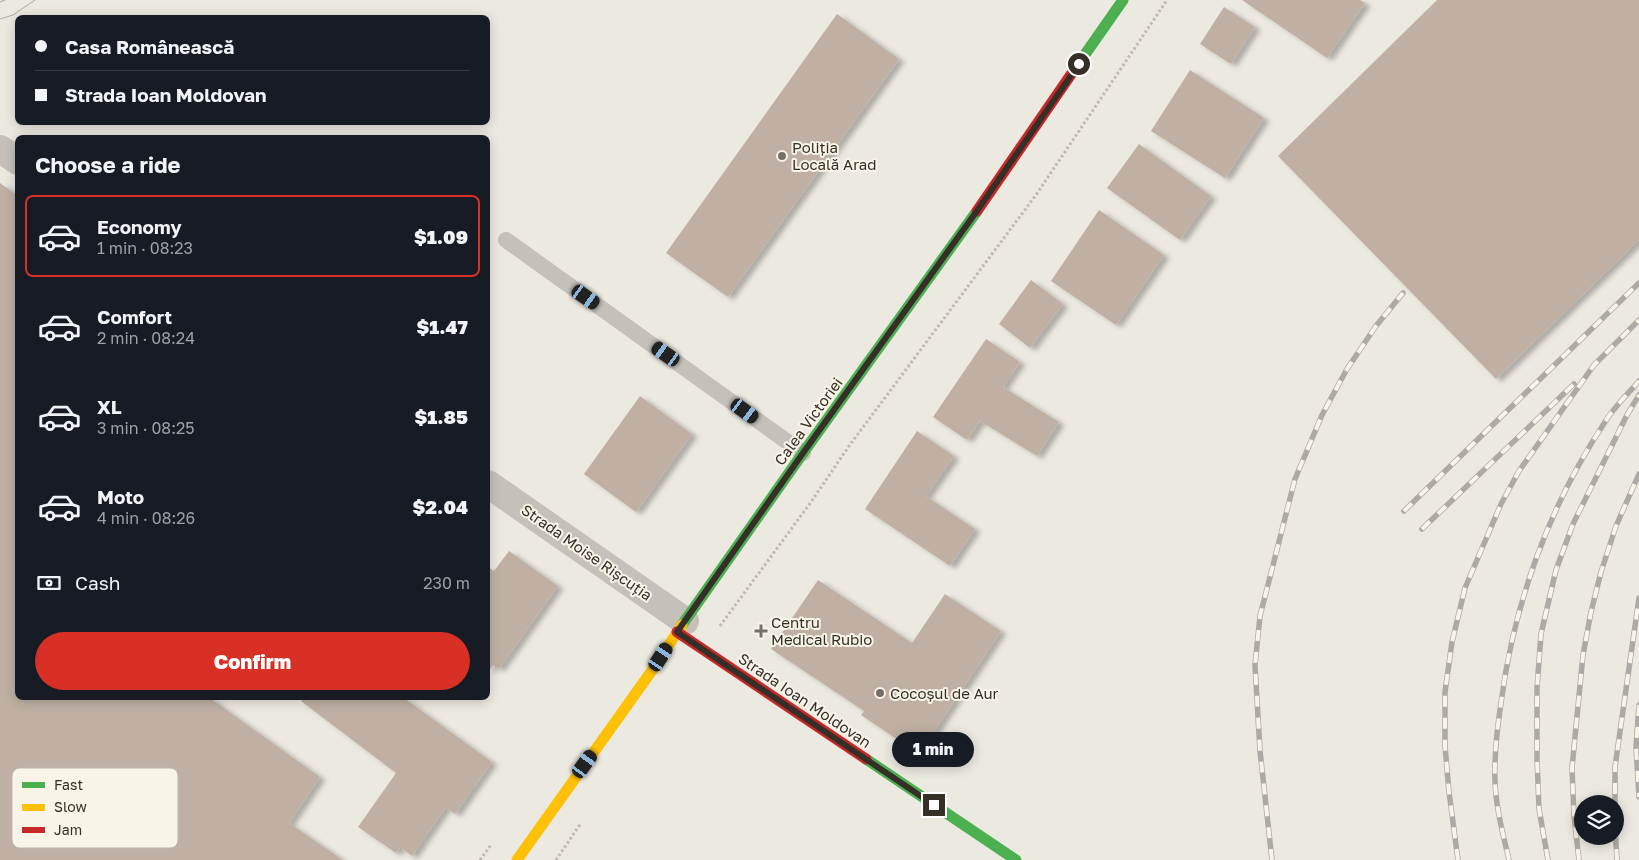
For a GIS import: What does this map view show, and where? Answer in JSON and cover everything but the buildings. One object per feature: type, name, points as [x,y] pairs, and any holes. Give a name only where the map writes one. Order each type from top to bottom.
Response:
[{"type":"main road","name":"Calea Victoriei","points":[[517,860],[648,677],[803,453],[979,208],[1123,0]]},
{"type":"main road","name":"Strada Ioan Moldovan","points":[[681,627],[703,650],[1016,860]]},
{"type":"street","points":[[0,149],[15,159]]},
{"type":"street","name":"Strada Moise Rișcuția","points":[[490,485],[681,627]]},
{"type":"lane","points":[[506,240],[803,453]]},
{"type":"path","points":[[703,650],[811,502],[855,438],[1036,195],[1167,0]]},
{"type":"tram line","points":[[0,2],[5,0]]},
{"type":"tram line","points":[[0,19],[13,15],[35,0]]},
{"type":"railway","points":[[1404,511],[1639,283]]},
{"type":"railway","points":[[1272,860],[1260,751],[1255,665],[1260,616],[1295,479],[1322,415],[1347,369],[1376,326],[1403,293]]},
{"type":"railway","points":[[1458,860],[1445,746],[1445,692],[1452,642],[1465,588],[1501,504],[1519,471],[1594,365],[1639,320]]},
{"type":"railway","points":[[1509,860],[1497,802],[1495,762],[1497,733],[1507,666],[1525,592],[1537,556],[1567,487],[1609,416],[1639,381]]},
{"type":"railway","points":[[1422,529],[1574,384]]},
{"type":"railway","points":[[1548,860],[1539,809],[1537,758],[1537,688],[1541,634],[1556,570],[1573,524],[1627,415],[1639,395]]},
{"type":"railway","points":[[1579,860],[1574,816],[1572,768],[1583,655],[1601,572],[1616,526],[1639,474]]},
{"type":"railway","points":[[1617,860],[1615,767],[1639,598]]},
{"type":"railway","points":[[1639,705],[1636,748],[1639,797]]},
{"type":"traffic: fast","points":[[1072,73],[1123,0]]},
{"type":"traffic: fast","points":[[682,625],[977,211]]},
{"type":"traffic: fast","points":[[866,759],[1016,860]]},
{"type":"traffic: slow","points":[[517,860],[653,669],[682,625]]},
{"type":"traffic: jam","points":[[977,211],[1072,73]]},
{"type":"traffic: jam","points":[[677,632],[866,759]]},
{"type":"place","name":"Poliția Locală Arad","points":[[782,156]]},
{"type":"place","name":"Centru Medical Rubio","points":[[761,631]]},
{"type":"place","name":"Cocoșul de Aur","points":[[880,693]]},
{"type":"route","points":[[934,805],[677,632],[979,208],[1079,64]]}]
